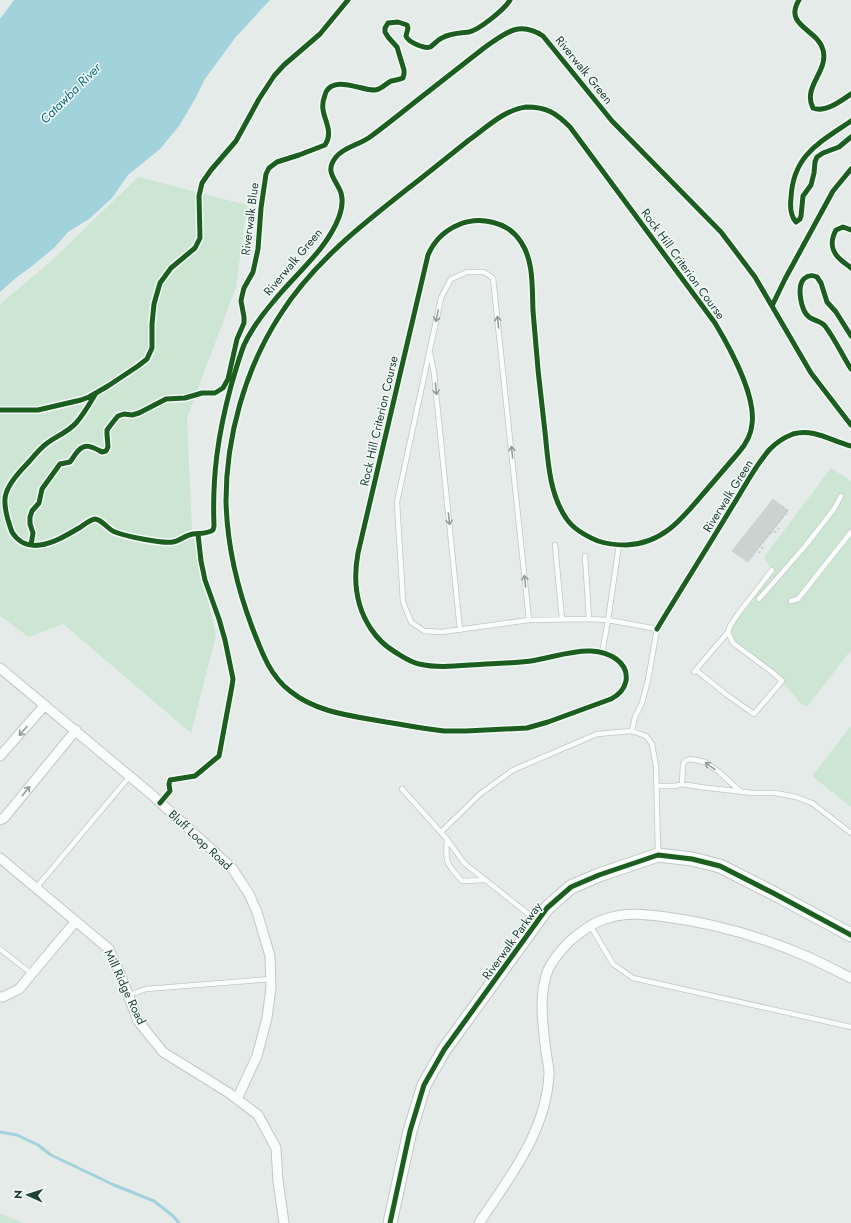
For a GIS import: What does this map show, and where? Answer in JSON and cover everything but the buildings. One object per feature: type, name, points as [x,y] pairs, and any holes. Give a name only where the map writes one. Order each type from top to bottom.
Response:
[{"type":"street","name":"Bluff Loop Road","points":[[0,668],[156,798],[232,868],[249,894],[257,912],[270,956],[271,988],[267,1018],[257,1056],[237,1099]]},
{"type":"street","points":[[0,756],[45,705]]},
{"type":"street","points":[[0,820],[4,818],[76,730]]},
{"type":"street","name":"Riverwalk Parkway","points":[[390,1223],[410,1131],[424,1085],[444,1050],[547,908],[571,887],[599,875],[658,855],[692,859],[720,866],[851,935]]},
{"type":"street","name":"Mill Ridge Road","points":[[0,858],[110,949],[138,1021],[163,1052],[229,1093],[258,1115],[276,1148],[278,1181],[284,1223]]},
{"type":"street","points":[[479,1223],[532,1140],[546,1099],[549,1071],[542,1012],[543,991],[548,970],[561,950],[590,925],[612,916],[642,914],[715,925],[753,936],[802,954],[851,978]]},
{"type":"street","points":[[0,997],[19,989],[76,922]]},
{"type":"lane","points":[[529,620],[493,278],[484,272],[467,272],[451,279],[440,298],[397,502],[403,602],[411,622],[424,631],[442,632],[529,620],[562,619],[608,620],[657,629],[648,680],[642,703],[635,717],[632,731]]},
{"type":"lane","points":[[430,351],[434,373],[460,630]]},
{"type":"lane","points":[[759,599],[806,545],[834,509],[841,496]]},
{"type":"lane","points":[[791,601],[798,599],[851,532]]},
{"type":"lane","points":[[555,545],[562,619]]},
{"type":"lane","points":[[602,652],[619,545]]},
{"type":"lane","points":[[585,556],[588,619]]},
{"type":"lane","points":[[728,632],[733,643],[782,681],[754,714],[695,671],[728,632],[730,626],[772,570]]},
{"type":"lane","points":[[754,594],[763,602]]},
{"type":"lane","points":[[441,832],[480,794],[513,770],[597,734],[632,731],[646,736],[652,744],[656,766],[658,855]]},
{"type":"lane","points":[[682,784],[683,765],[685,761],[690,759],[705,762],[719,772],[740,791]]},
{"type":"lane","points":[[36,888],[130,776]]},
{"type":"lane","points":[[657,786],[674,786],[682,784],[740,791],[775,793],[796,797],[812,803],[851,833]]},
{"type":"lane","points":[[402,789],[441,832],[464,863],[537,922]]},
{"type":"lane","points":[[447,840],[446,858],[450,868],[462,881],[484,880]]},
{"type":"lane","points":[[590,925],[613,964],[633,978],[851,1028]]},
{"type":"lane","points":[[0,949],[32,974]]},
{"type":"lane","points":[[128,995],[146,989],[271,979]]},
{"type":"path","points":[[759,553],[763,547],[760,545],[788,511],[782,506]]},
{"type":"path","points":[[771,532],[773,534],[779,528]]},
{"type":"green space","points":[[138,177],[247,205],[236,287],[187,418],[192,530],[216,636],[191,733],[63,624],[29,637],[0,616],[0,304],[49,263]]},
{"type":"green space","points":[[831,468],[851,481],[851,650],[807,707],[801,704],[782,681],[733,643],[728,632],[730,626],[772,570],[764,557]]},
{"type":"green space","points":[[851,726],[851,807],[812,776]]},
{"type":"green space","points":[[0,1213],[24,1223],[0,1223]]},
{"type":"water","name":"Catawba River","points":[[14,0],[270,0],[235,38],[205,79],[179,126],[160,149],[128,175],[112,198],[89,219],[68,232],[55,247],[0,292],[0,19]]},
{"type":"waterway","points":[[0,1132],[17,1135],[38,1145],[51,1155],[114,1185],[154,1201],[173,1216],[179,1223]]},
{"type":"cycle path","points":[[0,410],[38,410],[81,400],[108,386],[147,359],[152,348],[154,304],[160,283],[171,268],[195,248],[200,238],[199,196],[202,183],[236,141],[259,99],[274,76],[284,65],[320,34],[348,0]]},
{"type":"cycle path","name":"Riverwalk Blue","points":[[31,545],[33,533],[30,524],[30,517],[32,511],[39,503],[42,489],[60,464],[70,462],[81,448],[87,446],[102,452],[106,451],[108,447],[107,430],[118,416],[139,413],[166,399],[185,398],[202,393],[215,393],[223,388],[228,379],[237,339],[244,323],[241,301],[244,288],[253,272],[258,249],[261,208],[266,174],[269,168],[277,162],[325,145],[329,133],[323,111],[323,104],[326,93],[330,87],[342,84],[375,90],[382,88],[391,81],[403,78],[404,70],[397,47],[385,32],[385,28],[388,23],[398,22],[407,25],[407,38],[420,46],[430,47],[445,36],[469,32],[479,27],[497,14],[510,0]]},
{"type":"cycle path","points":[[799,0],[795,9],[795,16],[798,22],[820,43],[823,50],[824,58],[811,93],[813,108],[828,108],[851,94]]},
{"type":"cycle path","name":"Riverwalk Green","points":[[96,393],[76,423],[43,446],[17,474],[12,482],[5,496],[5,503],[8,521],[14,536],[27,544],[45,544],[60,538],[95,519],[120,534],[161,542],[173,542],[190,535],[206,533],[213,530],[215,472],[219,438],[226,404],[239,360],[244,345],[253,328],[318,251],[333,229],[340,214],[342,202],[341,193],[331,171],[331,167],[336,157],[347,148],[370,137],[484,48],[506,33],[512,30],[527,29],[543,36],[612,121],[721,232],[755,277],[811,373],[851,425]]},
{"type":"cycle path","name":"Rock Hill Criterion Course","points":[[526,107],[540,108],[551,112],[570,127],[715,323],[728,345],[746,386],[752,413],[752,424],[749,436],[742,449],[687,513],[670,529],[660,535],[639,544],[619,545],[598,541],[580,532],[572,526],[560,508],[550,476],[537,357],[532,275],[525,250],[521,242],[509,229],[492,222],[466,222],[448,230],[436,241],[428,255],[358,553],[356,563],[356,583],[362,611],[371,629],[382,642],[391,650],[412,662],[419,664],[444,666],[520,662],[538,660],[561,654],[591,651],[604,653],[621,663],[626,674],[626,681],[621,692],[611,699],[527,728],[444,731],[361,718],[324,709],[290,691],[271,670],[262,653],[252,627],[237,581],[228,533],[226,501],[230,453],[240,404],[257,358],[268,336],[294,294],[310,275],[365,223],[469,140],[503,115],[526,107]]},
{"type":"cycle path","points":[[851,121],[818,144],[802,161],[793,183],[791,210],[796,222],[801,216],[803,196],[811,185],[817,157],[839,147],[851,137]]},
{"type":"cycle path","points":[[772,306],[833,191],[851,169]]},
{"type":"cycle path","points":[[851,230],[843,227],[836,230],[832,242],[835,253],[851,268]]},
{"type":"cycle path","points":[[851,336],[836,312],[827,302],[821,283],[817,277],[806,277],[800,288],[804,310],[809,317],[825,326],[851,369]]},
{"type":"cycle path","name":"Riverwalk Green","points":[[657,629],[754,471],[770,449],[787,437],[793,434],[801,433],[815,434],[851,446]]},
{"type":"cycle path","points":[[160,803],[170,791],[170,780],[195,776],[219,756],[233,679],[225,640],[205,580],[198,534]]},
{"type":"cycle path","points":[[390,1223],[410,1131],[424,1085],[444,1050],[547,908],[571,887],[599,875],[658,855],[692,859],[720,866],[851,935]]}]
